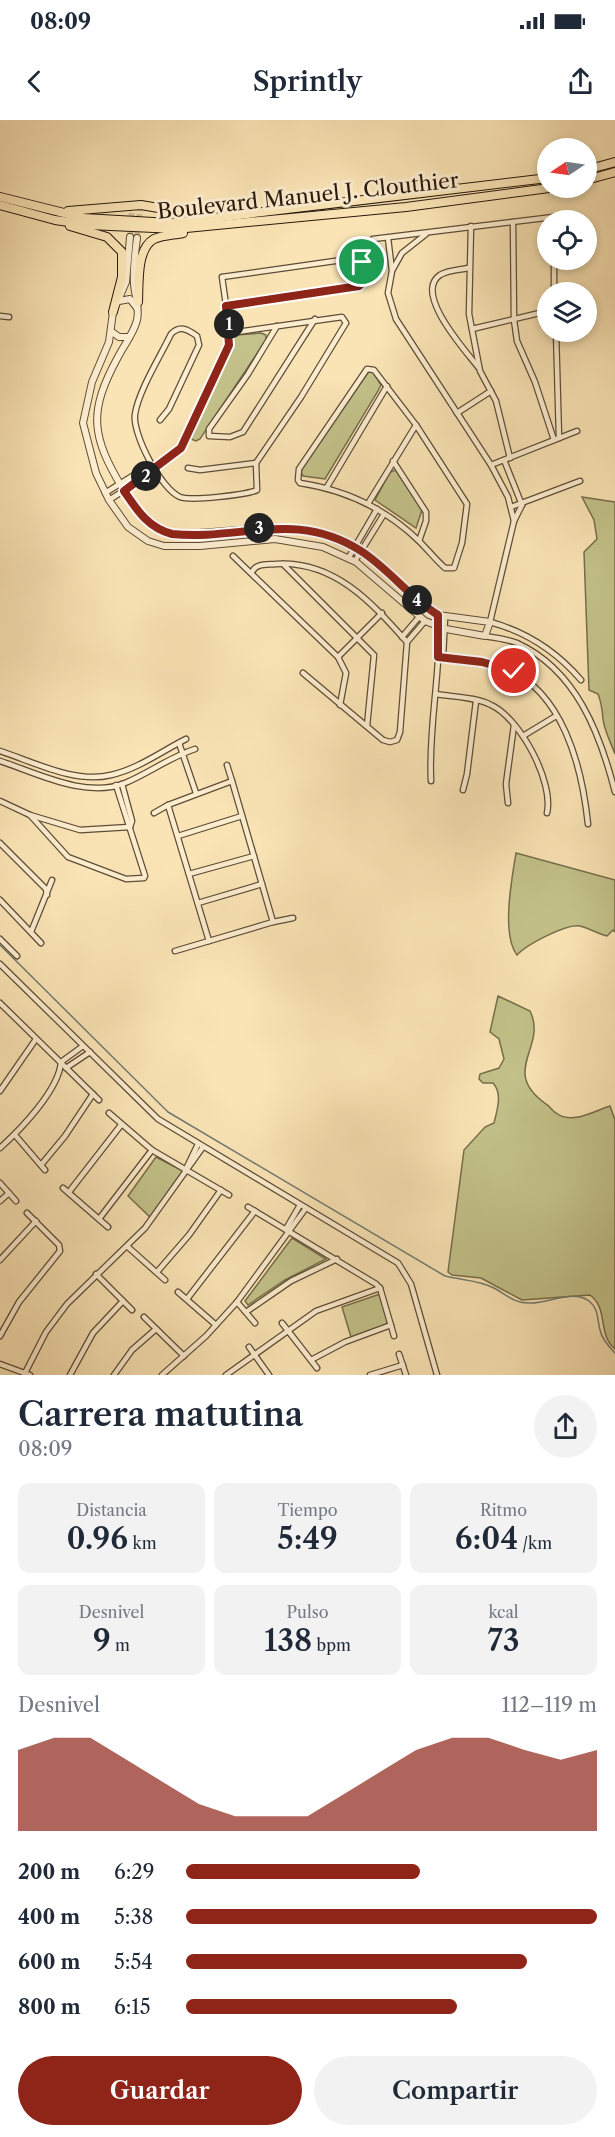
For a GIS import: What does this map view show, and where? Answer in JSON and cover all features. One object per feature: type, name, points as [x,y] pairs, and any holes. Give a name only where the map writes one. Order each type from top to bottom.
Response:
[{"type":"main road","points":[[597,167],[615,162]]},
{"type":"main road","points":[[597,177],[615,172]]},
{"type":"main road","name":"Boulevard Manuel J. Clouthier","points":[[0,197],[57,216],[153,223],[537,179]]},
{"type":"main road","name":"Boulevard Manuel J. Clouthier","points":[[0,206],[146,230],[198,228],[406,207],[537,190]]},
{"type":"main road","points":[[57,216],[136,207],[212,217]]},
{"type":"main road","points":[[57,216],[107,237],[119,247],[123,256],[123,270],[113,312]]},
{"type":"main road","points":[[138,305],[141,263],[147,244],[157,237],[198,228]]},
{"type":"street","points":[[373,239],[537,220]]},
{"type":"street","points":[[513,222],[514,320],[517,342],[556,439]]},
{"type":"street","points":[[471,226],[468,268],[472,329],[480,371]]},
{"type":"street","points":[[392,271],[402,253],[427,234]]},
{"type":"street","points":[[581,680],[557,655],[532,638],[490,622],[441,616],[414,598],[388,572],[358,549],[320,533],[280,527],[182,535],[160,531],[145,520],[119,483],[101,448],[95,415],[105,381],[137,322],[138,305],[134,285],[133,238],[128,275],[120,302],[113,312],[112,332],[107,351],[92,382],[83,423],[91,459],[105,493],[128,527],[157,544],[200,546],[275,539],[311,544],[352,559],[425,621],[442,628],[515,642],[539,656],[562,677],[588,715],[601,744],[615,792]]},
{"type":"street","points":[[388,238],[392,271],[388,293],[396,319],[491,465],[511,507],[514,521]]},
{"type":"street","points":[[105,493],[181,448],[227,351],[230,333],[226,306],[222,277],[356,258],[363,266],[364,281],[359,286],[226,306]]},
{"type":"street","points":[[468,268],[440,275],[434,281],[431,296],[441,316],[480,371],[491,391],[503,424],[510,458]]},
{"type":"street","points":[[120,302],[130,299],[138,305]]},
{"type":"street","points":[[472,329],[537,314]]},
{"type":"street","points":[[0,316],[9,317]]},
{"type":"street","points":[[160,420],[169,409],[200,345],[196,336],[184,329],[175,330],[171,334],[135,414],[136,431],[154,466],[174,493],[191,498],[256,491],[256,463],[345,328],[345,321],[342,317],[230,333]]},
{"type":"street","points":[[277,326],[208,433],[211,437],[239,435],[246,428],[315,320]]},
{"type":"street","points":[[112,332],[119,337],[129,337]]},
{"type":"street","points":[[556,342],[556,439]]},
{"type":"street","points":[[367,369],[374,370],[416,425],[465,500],[468,510],[462,543],[454,568],[445,568],[419,540],[369,502],[327,487],[300,483],[297,477],[299,469],[367,369]]},
{"type":"street","points":[[327,487],[387,386]]},
{"type":"street","points":[[457,413],[491,391]]},
{"type":"street","points":[[369,502],[416,425]]},
{"type":"street","points":[[491,465],[577,431]]},
{"type":"street","points":[[485,636],[514,521],[522,505],[504,460]]},
{"type":"street","points":[[393,461],[426,512],[426,520],[419,540]]},
{"type":"street","points":[[188,468],[200,470],[256,463]]},
{"type":"street","points":[[109,500],[150,474],[154,466]]},
{"type":"street","points":[[137,473],[141,479]]},
{"type":"street","points":[[511,507],[522,505],[580,481]]},
{"type":"street","points":[[352,559],[377,509]]},
{"type":"street","points":[[358,549],[384,514]]},
{"type":"street","points":[[157,544],[160,531]]},
{"type":"street","points":[[233,556],[339,657],[346,673],[340,705]]},
{"type":"street","points":[[252,572],[259,565],[283,564],[317,570],[335,577],[361,593],[407,642]]},
{"type":"street","points":[[283,564],[372,651],[375,664],[367,726]]},
{"type":"street","points":[[339,657],[382,614]]},
{"type":"street","points":[[431,781],[436,694],[441,658],[441,616]]},
{"type":"street","points":[[402,637],[419,617]]},
{"type":"street","points":[[303,673],[383,740],[394,741],[400,732],[407,642],[425,621]]},
{"type":"street","points":[[441,658],[482,662],[514,671],[537,690],[556,716],[579,769],[588,825]]},
{"type":"street","points":[[436,694],[497,707],[514,725],[523,736],[543,778],[548,795],[547,813]]},
{"type":"street","points":[[463,790],[476,701]]},
{"type":"street","points":[[523,736],[556,716]]},
{"type":"street","points":[[508,803],[506,784],[514,725]]},
{"type":"street","points":[[0,751],[80,777],[90,777],[122,772],[186,739]]},
{"type":"street","points":[[179,743],[196,793]]},
{"type":"street","points":[[0,761],[79,786],[116,785],[195,749]]},
{"type":"street","points":[[227,765],[273,922]]},
{"type":"street","points":[[154,813],[196,793],[232,781]]},
{"type":"street","points":[[122,784],[132,821],[130,827]]},
{"type":"street","points":[[30,815],[68,857],[132,880],[145,876],[130,827],[126,823],[116,785]]},
{"type":"street","points":[[0,801],[30,815],[80,830],[130,827]]},
{"type":"street","points":[[168,805],[209,941]]},
{"type":"street","points":[[178,836],[242,816]]},
{"type":"street","points":[[0,843],[46,889],[47,895]]},
{"type":"street","points":[[189,874],[254,855]]},
{"type":"street","points":[[31,932],[52,880]]},
{"type":"street","points":[[198,903],[262,884]]},
{"type":"street","points":[[0,900],[41,943]]},
{"type":"street","points":[[175,951],[293,918]]},
{"type":"street","points":[[0,939],[17,956]]},
{"type":"street","points":[[0,964],[158,1119],[398,1263],[411,1284],[437,1375]]},
{"type":"street","points":[[1,1006],[61,1062],[64,1069],[99,1100]]},
{"type":"street","points":[[0,1091],[36,1039]]},
{"type":"street","points":[[61,1062],[83,1046]]},
{"type":"street","points":[[0,1148],[15,1135],[64,1069],[90,1052]]},
{"type":"street","points":[[41,1165],[65,1137],[93,1094]]},
{"type":"street","points":[[110,1113],[152,1150],[228,1195]]},
{"type":"street","points":[[69,1192],[121,1125]]},
{"type":"street","points":[[15,1135],[45,1170]]},
{"type":"street","points":[[186,1171],[198,1144]]},
{"type":"street","points":[[0,1364],[27,1375],[46,1332],[67,1304],[96,1274],[128,1247],[164,1204],[203,1147]]},
{"type":"street","points":[[99,1219],[152,1150]]},
{"type":"street","points":[[0,1183],[16,1201]]},
{"type":"street","points":[[63,1188],[108,1227]]},
{"type":"street","points":[[157,1272],[189,1235],[221,1190]]},
{"type":"street","points":[[0,1201],[9,1193]]},
{"type":"street","points":[[288,1232],[300,1204]]},
{"type":"street","points":[[248,1207],[337,1259],[380,1288],[394,1336]]},
{"type":"street","points":[[162,1375],[216,1325],[237,1302],[306,1208]]},
{"type":"street","points":[[187,1299],[255,1211]]},
{"type":"street","points":[[0,1336],[19,1302],[60,1251],[59,1245],[27,1213]]},
{"type":"street","points":[[0,1260],[36,1221]]},
{"type":"street","points":[[128,1247],[165,1280]]},
{"type":"street","points":[[246,1312],[291,1281],[337,1259]]},
{"type":"street","points":[[96,1274],[132,1310]]},
{"type":"street","points":[[226,1375],[288,1330],[327,1306],[380,1288]]},
{"type":"street","points":[[178,1292],[216,1325]]},
{"type":"street","points":[[70,1375],[93,1333],[123,1301]]},
{"type":"street","points":[[237,1302],[255,1323]]},
{"type":"street","points":[[144,1317],[184,1356]]},
{"type":"street","points":[[282,1323],[317,1368]]},
{"type":"street","points":[[311,1360],[351,1340],[391,1325]]},
{"type":"street","points":[[114,1375],[132,1350],[156,1329]]},
{"type":"street","points":[[249,1347],[269,1375]]},
{"type":"street","points":[[399,1354],[406,1375]]},
{"type":"street","points":[[369,1375],[403,1365]]},
{"type":"shaded area","points":[[261,333],[266,335],[266,340],[200,439],[196,441],[191,439],[229,354],[233,338],[236,335]]},
{"type":"shaded area","points":[[369,371],[373,372],[381,385],[325,479],[303,476],[301,472],[303,467]]},
{"type":"shaded area","points":[[396,470],[422,510],[416,528],[375,500],[390,472]]},
{"type":"shaded area","points":[[582,497],[615,502],[615,754],[605,728],[598,694],[589,690],[584,552],[597,539],[594,520]]},
{"type":"shaded area","points":[[516,853],[615,880],[615,932],[613,930],[607,936],[574,926],[547,936],[517,955],[512,946],[509,920],[510,891]]},
{"type":"shaded area","points":[[498,996],[530,1011],[534,1024],[533,1036],[525,1070],[526,1081],[533,1092],[562,1116],[569,1118],[583,1116],[610,1106],[615,1120],[615,1349],[606,1336],[599,1307],[590,1295],[522,1300],[481,1278],[452,1275],[448,1272],[464,1150],[485,1127],[494,1123],[498,1108],[499,1097],[496,1087],[493,1083],[483,1083],[479,1079],[480,1074],[499,1068],[504,1059],[499,1039],[490,1032]]},
{"type":"shaded area","points":[[156,1157],[183,1171],[150,1217],[128,1196]]},
{"type":"shaded area","points":[[292,1238],[326,1259],[285,1280],[248,1305],[245,1301]]},
{"type":"shaded area","points":[[380,1294],[389,1324],[351,1337],[342,1307]]},
{"type":"waterway","points":[[0,945],[168,1112],[445,1276],[482,1283],[516,1301],[525,1303],[569,1296],[589,1301],[595,1307],[602,1337],[615,1353]]},
{"type":"tunnel","points":[[130,237],[132,210]]},
{"type":"tunnel","points":[[137,238],[140,210]]},
{"type":"route","points":[[362,262],[364,281],[359,286],[226,306],[230,333],[229,345],[181,448],[154,466],[150,474],[124,491],[145,520],[160,531],[172,534],[198,535],[280,527],[320,533],[342,542],[372,559],[414,598],[438,615],[438,657],[482,662],[514,671]]}]
